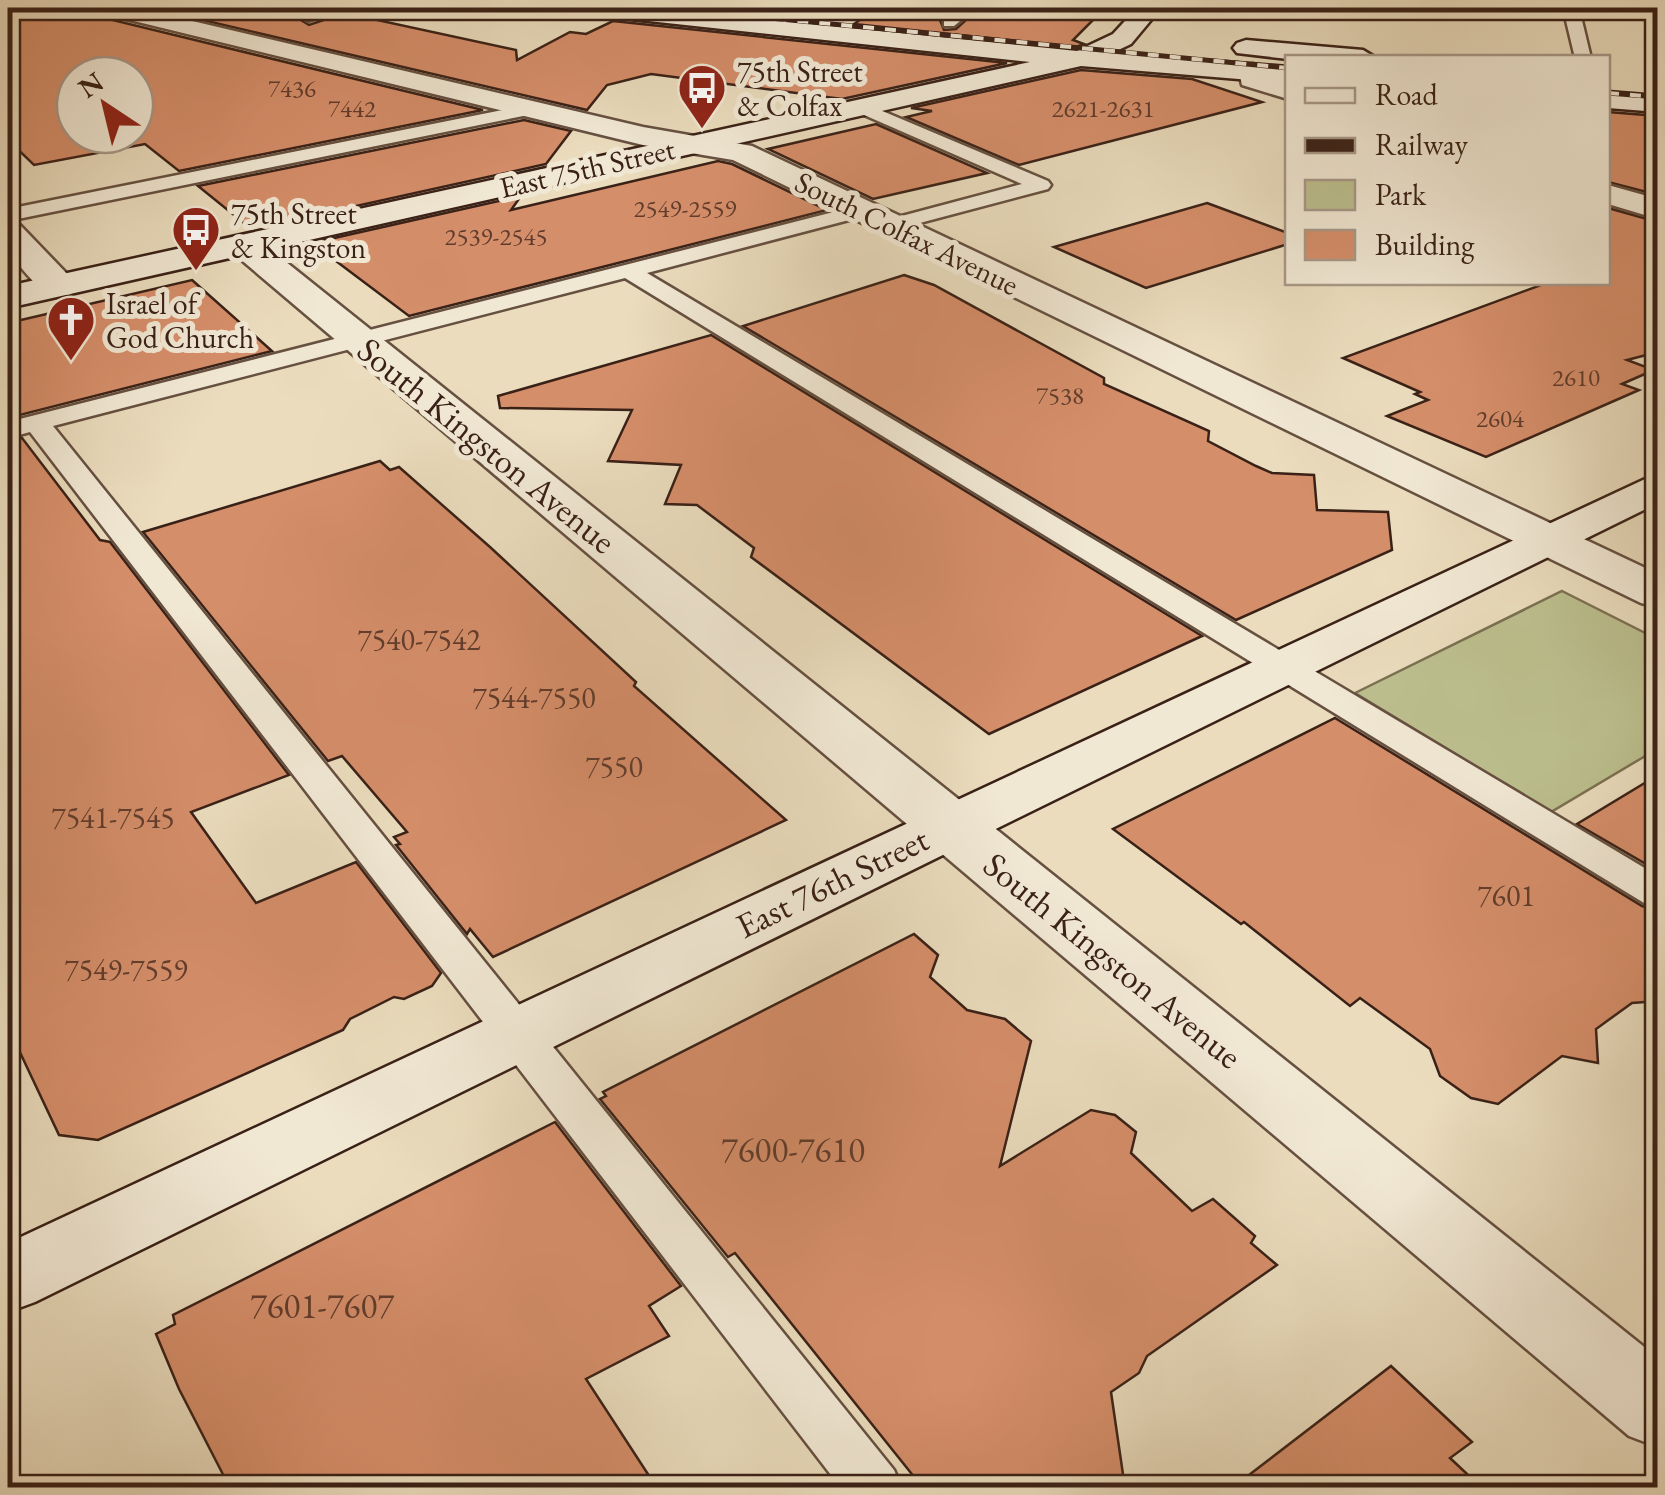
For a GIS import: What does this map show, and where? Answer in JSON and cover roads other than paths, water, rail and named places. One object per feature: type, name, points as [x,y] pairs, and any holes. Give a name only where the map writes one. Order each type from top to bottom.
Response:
[{"type":"street","name":"South Colfax Avenue","points":[[109,8],[532,109],[740,152],[1658,593]]},
{"type":"street","points":[[594,8],[1080,58],[1285,75]]},
{"type":"street","points":[[793,8],[958,15],[1122,39],[1325,55]]},
{"type":"street","name":"East 75th Street","points":[[8,298],[1080,58],[1122,39],[1150,8]]},
{"type":"street","points":[[1252,72],[1250,79],[1285,90]]},
{"type":"street","points":[[1610,76],[1658,80]]},
{"type":"street","points":[[1610,100],[1658,104]]},
{"type":"street","points":[[1610,195],[1658,210]]},
{"type":"street","points":[[8,232],[58,286]]},
{"type":"street","name":"South Kingston Avenue","points":[[244,245],[1658,1409]]},
{"type":"street","name":"East 76th Street","points":[[8,1279],[1658,486]]},
{"type":"lane","points":[[308,16],[339,8]]},
{"type":"lane","points":[[1570,8],[1582,55]]},
{"type":"lane","points":[[861,107],[1042,185],[628,271],[22,426],[518,1033],[875,1488]]},
{"type":"lane","points":[[8,215],[532,109]]},
{"type":"lane","points":[[628,271],[1658,894]]},
{"type":"railway","points":[[666,8],[1285,68]]},
{"type":"railway","points":[[1610,93],[1658,97]]},
{"type":"place","name":"75th Street & Colfax","points":[[702,130]]},
{"type":"place","name":"75th Street & Kingston","points":[[196,272]]},
{"type":"place","name":"Israel of God Church","points":[[71,362]]}]
